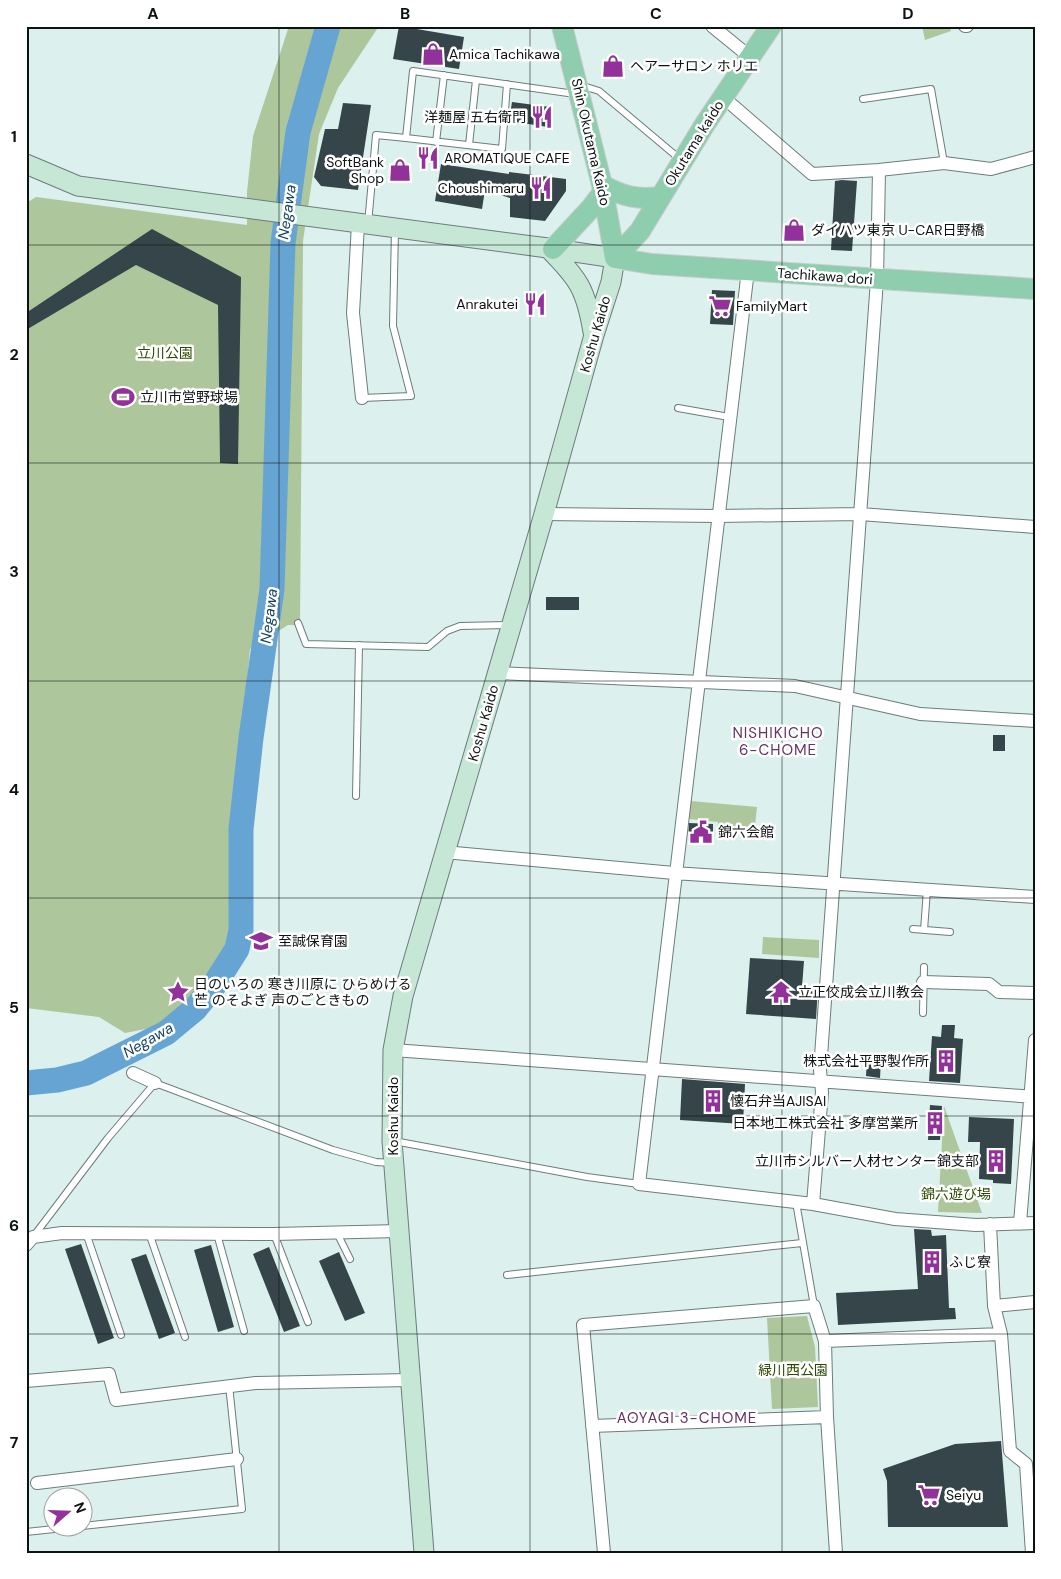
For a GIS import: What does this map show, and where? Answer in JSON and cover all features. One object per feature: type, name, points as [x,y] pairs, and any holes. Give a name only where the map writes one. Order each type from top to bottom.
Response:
[{"type":"main road","name":"Shin Okutama Kaido","points":[[562,26],[603,188],[615,258]]},
{"type":"main road","name":"Okutama kaido","points":[[615,258],[640,231],[682,161],[771,26]]},
{"type":"main road","points":[[26,164],[78,186],[615,258]]},
{"type":"main road","points":[[550,248],[591,208],[603,188],[620,195],[642,199],[659,197]]},
{"type":"main road","points":[[550,248],[576,277],[583,290],[594,335]]},
{"type":"main road","name":"Tachikawa dori","points":[[615,258],[652,264],[1035,289]]},
{"type":"main road","name":"Koshu Kaido","points":[[424,1553],[393,1163],[393,1050],[403,996],[444,852],[486,717],[594,335],[611,282],[615,258]]},
{"type":"street","points":[[712,26],[750,57]]},
{"type":"street","points":[[723,97],[812,174],[879,170],[944,163],[991,170],[1035,157]]},
{"type":"street","points":[[813,1204],[877,280],[879,170]]},
{"type":"street","points":[[362,398],[353,313],[363,224]]},
{"type":"street","points":[[748,270],[729,417],[700,680],[674,873],[639,1184],[813,1204],[895,1219],[990,1224],[1035,1223]]},
{"type":"street","points":[[544,514],[718,516],[860,514],[1035,527]]},
{"type":"street","points":[[497,673],[700,680],[795,686],[920,714],[1035,721]]},
{"type":"street","points":[[444,852],[674,873],[1035,897]]},
{"type":"street","points":[[923,982],[989,984],[1000,992],[1035,993]]},
{"type":"street","points":[[1020,1222],[1033,1097],[1035,1040]]},
{"type":"street","points":[[393,1050],[1033,1097]]},
{"type":"street","points":[[133,1073],[155,1083]]},
{"type":"street","points":[[990,1224],[994,1306],[1001,1334],[1010,1451],[1026,1464],[1032,1553]]},
{"type":"street","points":[[30,1241],[50,1233],[274,1234],[399,1231]]},
{"type":"street","points":[[994,1306],[1035,1302]]},
{"type":"street","points":[[604,1553],[583,1325],[814,1306],[825,1341],[827,1417],[836,1553]]},
{"type":"street","points":[[825,1341],[1001,1334]]},
{"type":"street","points":[[26,1381],[109,1374],[116,1400],[256,1382],[409,1380]]},
{"type":"street","points":[[592,1426],[827,1417]]},
{"type":"street","points":[[37,1483],[236,1458]]},
{"type":"lane","points":[[406,138],[413,71],[507,84],[599,91],[682,161]]},
{"type":"lane","points":[[436,142],[444,75]]},
{"type":"lane","points":[[468,145],[476,80]]},
{"type":"lane","points":[[363,224],[376,135],[502,149],[507,84]]},
{"type":"lane","points":[[863,99],[931,88],[944,163]]},
{"type":"lane","points":[[362,398],[410,396],[393,326],[395,228]]},
{"type":"lane","points":[[678,408],[729,417]]},
{"type":"lane","points":[[298,623],[306,644],[428,647],[447,632],[460,626],[512,625]]},
{"type":"lane","points":[[356,796],[359,646]]},
{"type":"lane","points":[[924,930],[927,890]]},
{"type":"lane","points":[[914,929],[950,932]]},
{"type":"lane","points":[[923,1013],[924,967]]},
{"type":"lane","points":[[30,1241],[103,1145],[155,1083],[332,1150],[376,1162],[393,1163]]},
{"type":"lane","points":[[392,1141],[587,1177],[639,1184]]},
{"type":"lane","points":[[796,1202],[814,1306]]},
{"type":"lane","points":[[86,1233],[121,1334]]},
{"type":"lane","points":[[149,1233],[185,1337]]},
{"type":"lane","points":[[337,1233],[350,1259]]},
{"type":"lane","points":[[217,1234],[244,1331]]},
{"type":"lane","points":[[274,1234],[308,1322]]},
{"type":"lane","points":[[507,1275],[802,1244]]},
{"type":"lane","points":[[26,1532],[242,1509],[229,1386]]},
{"type":"green space","name":"立川公園","points":[[289,26],[379,26],[338,88],[319,134],[303,241],[300,625],[288,625],[250,649],[235,817],[233,924],[223,959],[203,988],[183,1010],[151,1028],[125,1033],[99,1017],[26,1008],[26,203],[36,197],[247,225],[247,192],[253,136]]},
{"type":"green space","points":[[922,26],[950,26],[951,31],[925,40]]},
{"type":"green space","points":[[691,801],[757,807],[754,835],[717,832],[718,822],[689,819]]},
{"type":"green space","points":[[763,937],[819,940],[819,958],[762,954]]},
{"type":"green space","name":"錦六遊び場","points":[[944,1106],[982,1213],[938,1212]]},
{"type":"green space","name":"緑川西公園","points":[[807,1316],[815,1347],[818,1407],[772,1409],[767,1318]]},
{"type":"building","points":[[399,26],[464,37],[459,69],[393,59]]},
{"type":"building","points":[[512,102],[550,107],[548,127],[509,121]]},
{"type":"building","points":[[343,103],[371,105],[358,190],[321,186],[314,177],[325,129],[338,129]]},
{"type":"building","points":[[441,164],[509,174],[509,172],[566,179],[566,191],[545,221],[510,217],[510,198],[485,190],[482,209],[435,201]]},
{"type":"building","points":[[835,181],[857,181],[852,251],[831,250]]},
{"type":"building","points":[[152,229],[241,277],[238,464],[220,463],[218,305],[136,265],[26,330],[26,313]]},
{"type":"building","points":[[712,290],[735,291],[733,325],[710,324]]},
{"type":"building","points":[[546,597],[579,597],[579,610],[546,610]]},
{"type":"building","points":[[993,735],[1005,735],[1005,751],[993,751]]},
{"type":"building","name":"錦六会館","points":[[689,823],[713,824],[713,842],[688,841]]},
{"type":"building","points":[[750,958],[804,961],[802,987],[818,987],[816,1019],[746,1014]]},
{"type":"building","name":"株式会社平野製作所","points":[[942,1025],[955,1025],[954,1038],[963,1039],[960,1083],[929,1081],[932,1036],[941,1037]]},
{"type":"building","points":[[867,1059],[881,1060],[880,1078],[866,1076]]},
{"type":"building","name":"懐石弁当AJISAI","points":[[682,1079],[745,1084],[743,1124],[680,1120]]},
{"type":"building","name":"日本地工株式会社 多摩営業所","points":[[930,1105],[942,1106],[940,1140],[928,1140]]},
{"type":"building","name":"立川市シルバー人材センター錦支部","points":[[969,1117],[1014,1119],[1011,1184],[993,1183],[993,1180],[979,1179],[980,1142],[968,1142]]},
{"type":"building","name":"ふじ寮","points":[[914,1229],[931,1230],[932,1236],[946,1235],[949,1308],[955,1308],[956,1319],[838,1325],[836,1293],[918,1289]]},
{"type":"building","points":[[81,1244],[114,1338],[98,1344],[65,1249]]},
{"type":"building","points":[[211,1245],[234,1327],[218,1332],[194,1250]]},
{"type":"building","points":[[269,1247],[300,1326],[284,1332],[253,1254]]},
{"type":"building","points":[[339,1252],[365,1313],[345,1321],[319,1261]]},
{"type":"building","points":[[146,1254],[175,1333],[159,1339],[131,1259]]},
{"type":"building","points":[[1001,1441],[1008,1527],[888,1527],[887,1481],[883,1469],[955,1444]]},
{"type":"waterway","name":"Negawa","points":[[26,1083],[57,1080],[86,1073],[166,1033],[195,1009],[213,987],[237,949],[241,930],[241,829],[251,738],[272,589],[283,243],[298,132],[328,26]]},
{"type":"place","name":"Amica Tachikawa","points":[[433,54]]},
{"type":"place","name":"ヘアーサロン ホリエ","points":[[613,66]]},
{"type":"place","name":"洋麺屋 五右衛門","points":[[542,117]]},
{"type":"place","name":"AROMATIQUE CAFE","points":[[428,158]]},
{"type":"place","name":"SoftBank Shop","points":[[400,170]]},
{"type":"place","name":"Choushimaru","points":[[541,188]]},
{"type":"place","name":"ダイハツ東京 U-CAR日野橋","points":[[794,230]]},
{"type":"place","name":"Anrakutei","points":[[535,304]]},
{"type":"place","name":"FamilyMart","points":[[720,306]]},
{"type":"place","name":"立川市営野球場","points":[[123,397]]},
{"type":"place","name":"錦六会館","points":[[701,832]]},
{"type":"place","name":"至誠保育園","points":[[261,941]]},
{"type":"place","name":"日のいろの 寒き川原に ひらめける 芒 のそよぎ 声のごときもの","points":[[178,992]]},
{"type":"place","name":"立正佼成会立川教会","points":[[781,992]]},
{"type":"place","name":"株式会社平野製作所","points":[[946,1061]]},
{"type":"place","name":"懐石弁当AJISAI","points":[[713,1101]]},
{"type":"place","name":"日本地工株式会社 多摩営業所","points":[[935,1123]]},
{"type":"place","name":"立川市シルバー人材センター錦支部","points":[[996,1161]]},
{"type":"place","name":"ふじ寮","points":[[932,1262]]},
{"type":"place","name":"Seiyu","points":[[929,1495]]},
{"type":"district","name":"NISHIKICHO 6-CHOME","points":[[778,742]]},
{"type":"district","name":"AOYAGI 3-CHOME","points":[[687,1418]]}]
